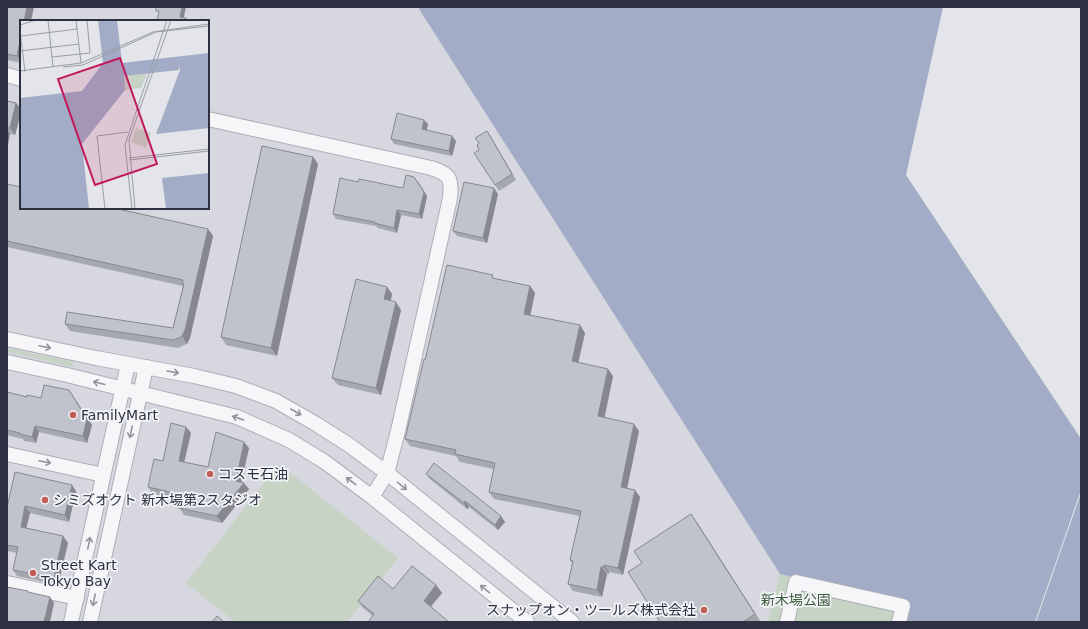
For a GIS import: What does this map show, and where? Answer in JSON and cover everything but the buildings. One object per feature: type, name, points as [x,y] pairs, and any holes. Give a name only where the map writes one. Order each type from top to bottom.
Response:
[{"type":"street","points":[[7,76],[20,78]]},
{"type":"street","points":[[209,119],[430,168],[446,173],[451,182],[448,206],[398,431],[387,473],[372,497]]},
{"type":"street","points":[[7,338],[128,364],[194,376],[236,386],[276,401],[336,436],[387,473],[572,622]]},
{"type":"street","points":[[7,362],[237,417],[307,450],[372,497],[527,622]]},
{"type":"street","points":[[71,622],[128,364]]},
{"type":"street","points":[[90,622],[146,367]]},
{"type":"street","points":[[7,454],[103,475]]},
{"type":"street","points":[[787,622],[796,582],[903,606],[899,622]]},
{"type":"street","points":[[7,583],[77,598]]},
{"type":"shaded area","points":[[7,7],[419,7],[780,574],[904,622],[7,622]]},
{"type":"green space","points":[[7,348],[74,362],[73,367],[7,352]]},
{"type":"green space","points":[[279,464],[398,558],[347,622],[235,622],[186,583]]},
{"type":"green space","name":"新木場公園","points":[[780,574],[908,603],[904,622],[768,622]]},
{"type":"water","points":[[419,7],[943,7],[906,175],[1081,439],[1081,490],[1035,622],[904,622],[908,603],[780,574]]},
{"type":"water","points":[[1081,493],[1081,622],[1036,622]]},
{"type":"place","name":"FamilyMart","points":[[73,415]]},
{"type":"place","name":"コスモ石油","points":[[210,474]]},
{"type":"place","name":"シミズオクト 新木場第2スタジオ","points":[[45,500]]},
{"type":"place","name":"Street Kart Tokyo Bay","points":[[33,573]]},
{"type":"place","name":"スナップオン・ツールズ株式会社","points":[[704,610]]}]
